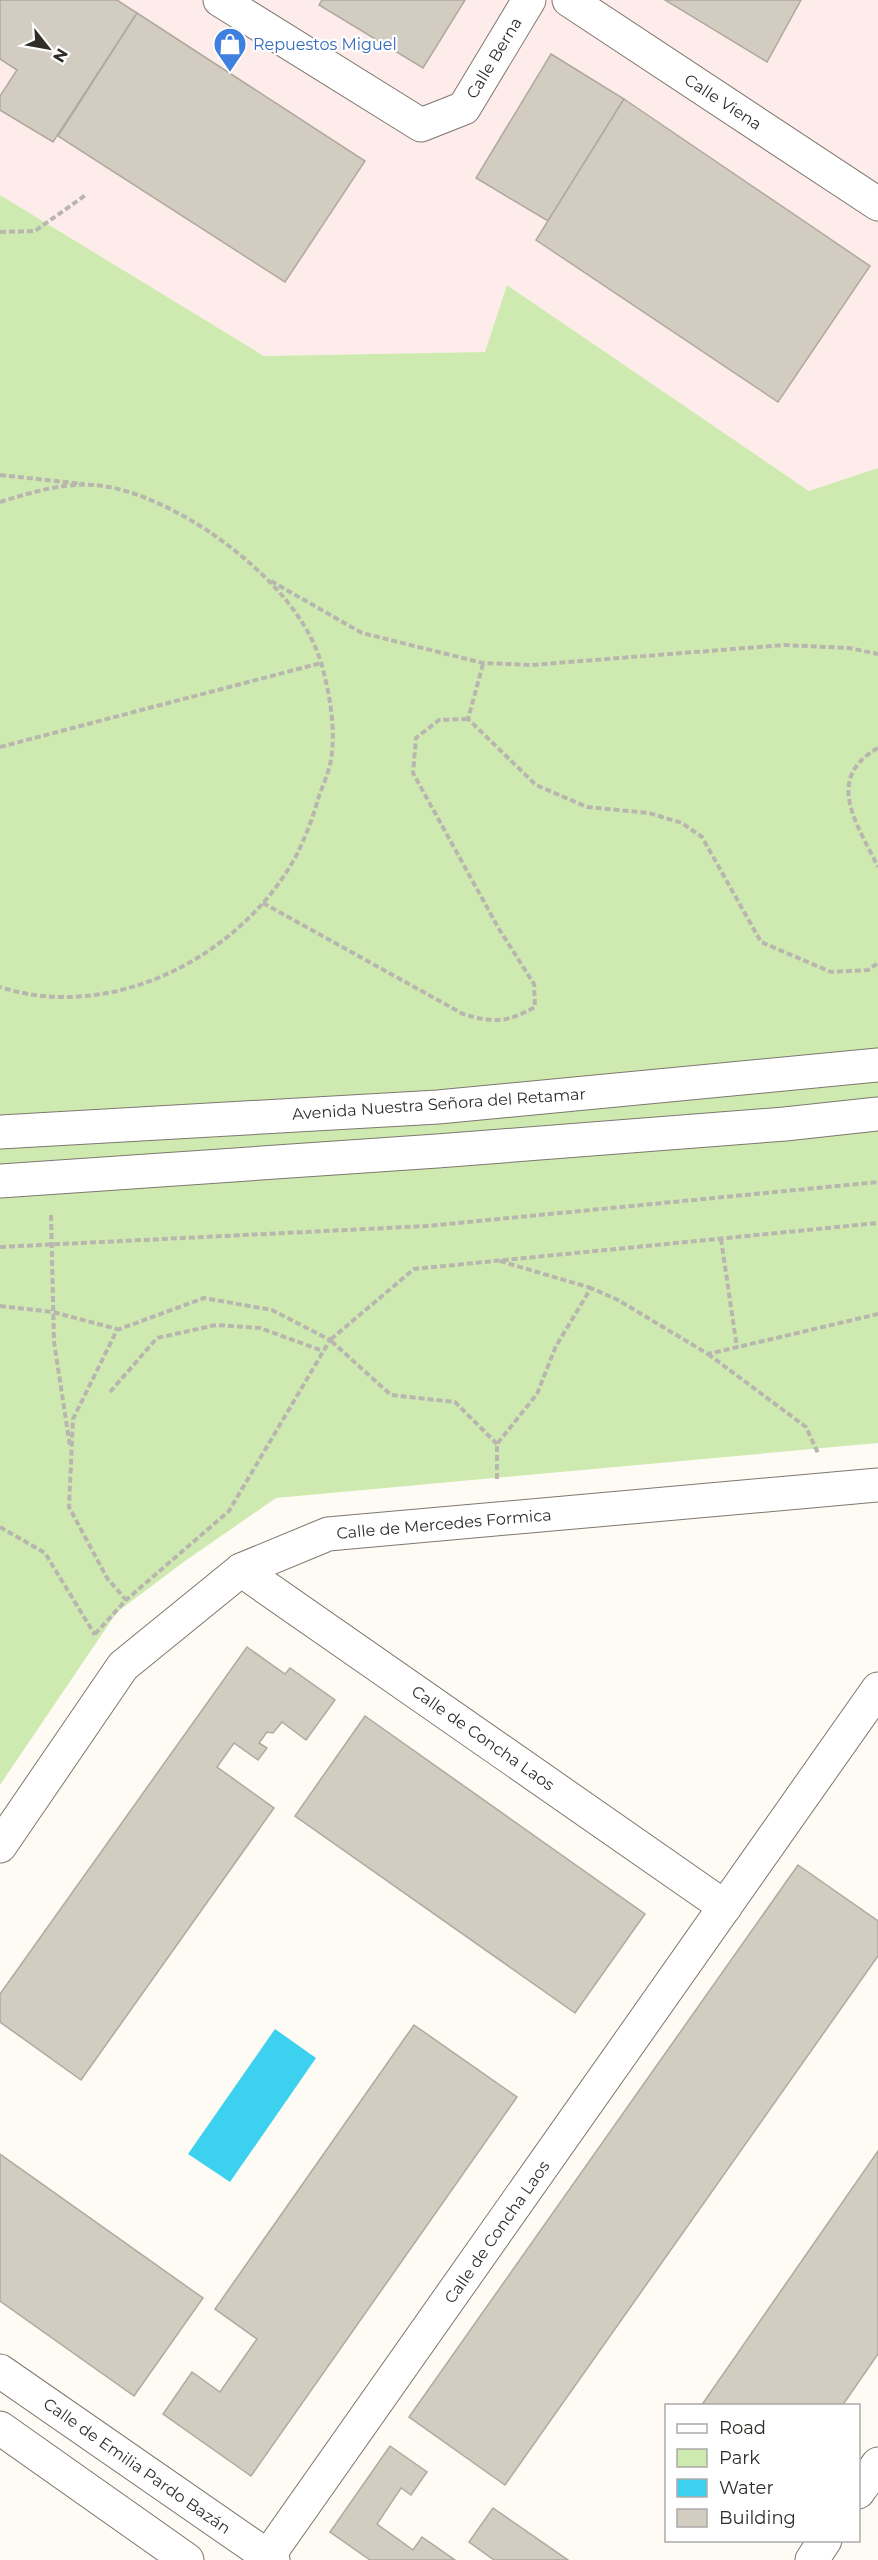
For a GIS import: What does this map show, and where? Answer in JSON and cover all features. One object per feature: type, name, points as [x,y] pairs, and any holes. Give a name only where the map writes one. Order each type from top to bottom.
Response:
[{"type":"street","name":"Calle Berna","points":[[220,0],[421,125],[464,108],[529,0]]},
{"type":"street","name":"Calle Viena","points":[[569,0],[878,204]]},
{"type":"street","name":"Avenida Nuestra Señora del Retamar","points":[[0,1132],[438,1107],[878,1065]]},
{"type":"street","points":[[0,1181],[437,1151],[785,1124],[878,1114]]},
{"type":"street","name":"Calle de Mercedes Formica","points":[[0,1846],[123,1666],[241,1570],[328,1534],[878,1485]]},
{"type":"street","name":"Calle de Concha Laos","points":[[241,1570],[725,1907]]},
{"type":"street","name":"Calle de Concha Laos","points":[[271,2558],[878,1689]]},
{"type":"street","name":"Calle de Emilia Pardo Bazán","points":[[0,2371],[271,2558]]},
{"type":"street","points":[[0,2428],[188,2560]]},
{"type":"street","points":[[860,2489],[878,2464]]},
{"type":"street","points":[[812,2560],[824,2542]]},
{"type":"path","points":[[0,232],[35,231],[87,194]]},
{"type":"path","points":[[0,476],[94,485],[139,496],[187,517],[230,546],[267,579],[297,614],[321,663],[330,708],[331,760],[315,810],[295,858],[263,903],[226,937],[178,970],[133,988],[86,996],[27,996],[0,987]]},
{"type":"path","points":[[0,502],[39,490],[94,485]]},
{"type":"path","points":[[267,579],[362,633],[483,663],[531,665],[784,645],[849,648],[878,654]]},
{"type":"path","points":[[0,747],[321,663]]},
{"type":"path","points":[[468,719],[483,663]]},
{"type":"path","points":[[263,903],[463,1014],[492,1022],[516,1018],[535,1007],[534,984],[499,929],[414,773],[416,738],[439,720],[468,719],[536,785],[586,807],[649,813],[682,822],[702,837],[761,942],[831,972],[868,970],[878,963]]},
{"type":"path","points":[[878,748],[855,766],[849,780],[847,795],[851,811],[878,867]]},
{"type":"path","points":[[0,1248],[428,1226],[878,1182]]},
{"type":"path","points":[[95,1635],[126,1600],[229,1512],[330,1340],[414,1269],[878,1223]]},
{"type":"path","points":[[721,1239],[737,1348]]},
{"type":"path","points":[[51,1245],[54,1342],[71,1454]]},
{"type":"path","points":[[498,1261],[591,1288],[618,1300],[708,1354],[806,1427],[833,1489]]},
{"type":"path","points":[[496,1519],[497,1444],[537,1394],[556,1346],[591,1288]]},
{"type":"path","points":[[0,1306],[53,1312],[117,1330],[204,1298],[273,1310],[330,1340],[391,1395],[455,1402],[497,1444]]},
{"type":"path","points":[[708,1354],[878,1314]]},
{"type":"path","points":[[110,1392],[157,1338],[216,1325],[260,1328],[323,1351]]},
{"type":"path","points":[[117,1330],[73,1419],[69,1507],[107,1578],[126,1600]]},
{"type":"path","points":[[0,1527],[45,1553],[95,1635],[123,1666]]},
{"type":"shaded area","points":[[0,0],[878,0],[878,468],[809,491],[507,285],[485,352],[264,356],[0,195]]},
{"type":"green space","points":[[0,195],[264,356],[485,352],[507,285],[809,491],[878,468],[878,1443],[276,1498],[185,1561],[117,1612],[0,1785]]},
{"type":"water","points":[[275,2029],[316,2058],[230,2182],[188,2154]]},
{"type":"building","points":[[0,0],[117,0],[137,13],[53,142],[0,110],[0,96],[17,70],[0,59]]},
{"type":"building","points":[[322,0],[465,0],[423,68],[319,5]]},
{"type":"building","points":[[665,0],[801,0],[767,62]]},
{"type":"building","points":[[137,13],[365,161],[285,282],[58,136]]},
{"type":"building","points":[[551,54],[624,99],[548,221],[476,178]]},
{"type":"building","points":[[624,99],[870,266],[778,402],[536,240]]},
{"type":"building","points":[[247,1647],[285,1674],[290,1668],[335,1700],[306,1740],[282,1722],[273,1733],[267,1732],[259,1743],[267,1748],[258,1760],[234,1743],[217,1767],[274,1808],[81,2080],[0,2022],[0,1994]]},
{"type":"building","points":[[365,1716],[645,1914],[575,2013],[295,1816]]},
{"type":"building","points":[[798,1865],[878,1921],[878,1956],[505,2485],[409,2417]]},
{"type":"building","points":[[414,2025],[517,2097],[251,2476],[163,2414],[192,2372],[220,2392],[257,2339],[215,2309]]},
{"type":"building","points":[[878,2151],[878,2354],[843,2404],[702,2404]]},
{"type":"building","points":[[0,2154],[203,2298],[134,2396],[0,2301]]},
{"type":"building","points":[[390,2446],[427,2472],[411,2495],[401,2488],[377,2524],[413,2550],[422,2537],[455,2560],[370,2560],[330,2532]]},
{"type":"building","points":[[493,2508],[568,2560],[494,2560],[469,2542]]},
{"type":"place","name":"Repuestos Miguel","points":[[230,73]]}]
